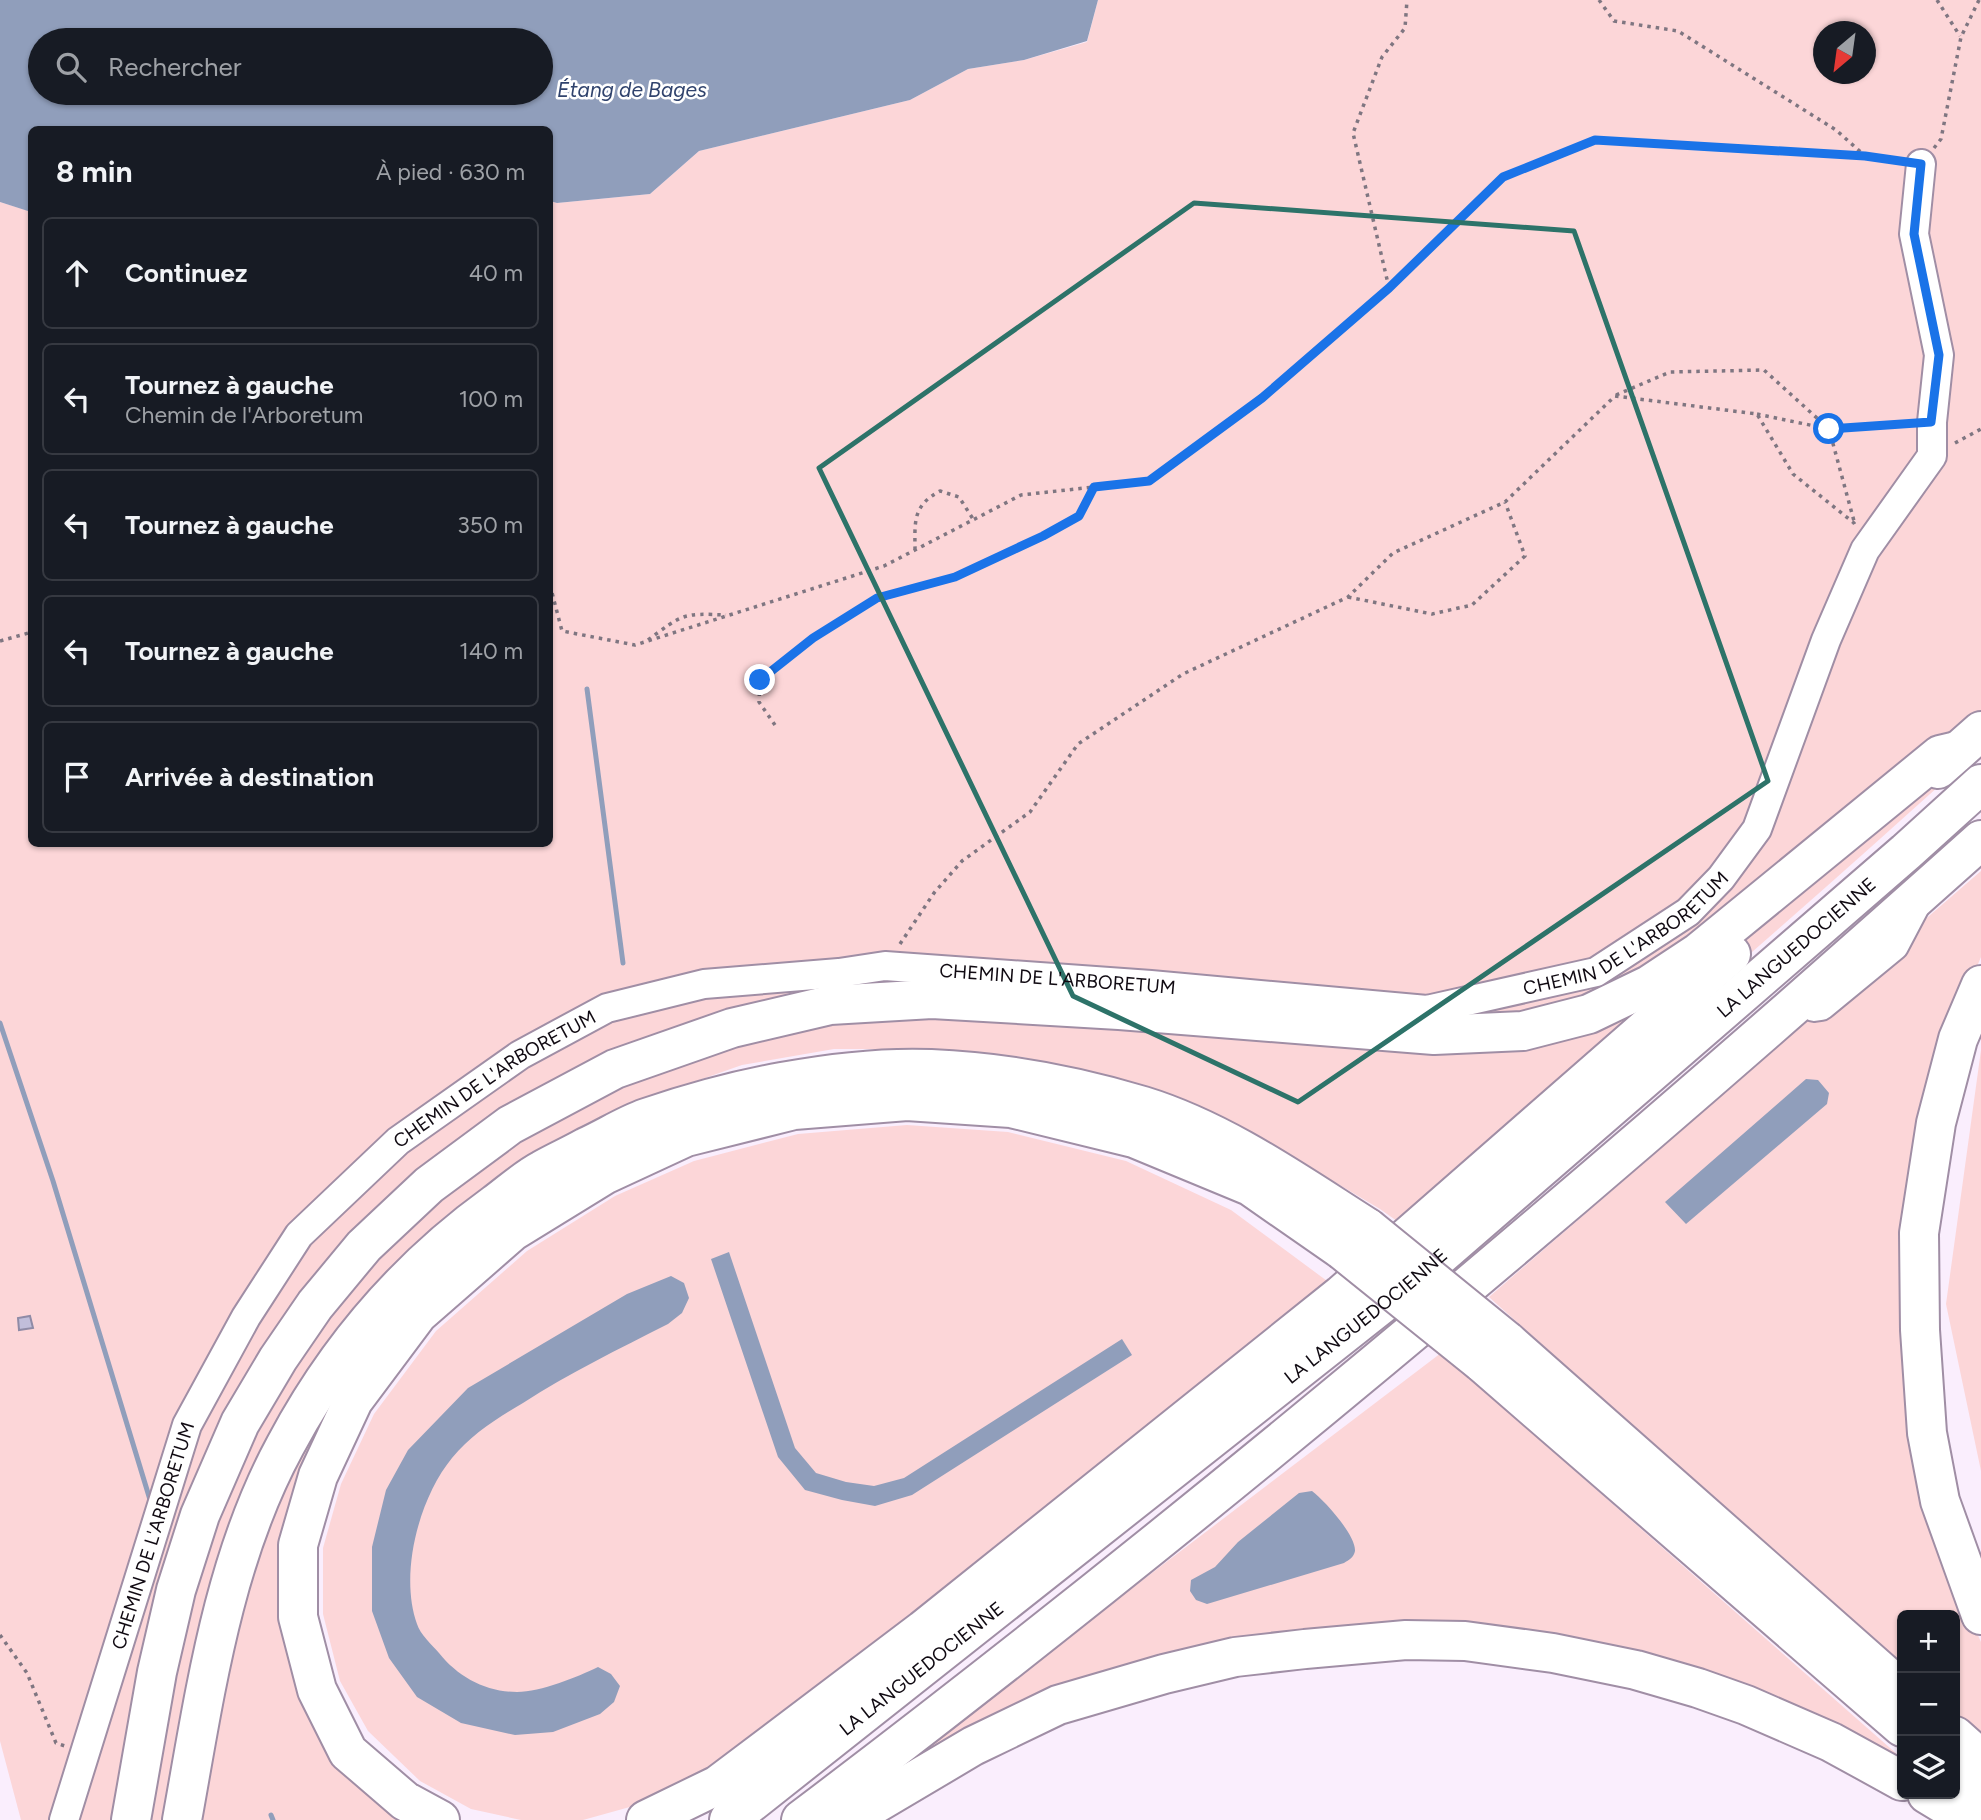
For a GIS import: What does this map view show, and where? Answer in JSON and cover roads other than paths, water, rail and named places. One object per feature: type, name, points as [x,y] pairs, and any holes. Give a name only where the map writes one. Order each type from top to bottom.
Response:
[{"type":"highway","points":[[131,1820],[157,1672],[176,1590],[200,1515],[240,1423],[278,1359],[363,1246],[429,1185],[510,1125],[615,1069],[732,1028],[830,1005],[932,999],[1119,1010],[1434,1035],[1523,1031],[1589,1014],[1649,985],[1699,952],[1940,755],[1969,741]]},
{"type":"highway","points":[[646,1820],[718,1785],[853,1683],[1341,1295],[1649,1027],[1969,741]]},
{"type":"highway","name":"LA LANGUEDOCIENNE","points":[[729,1820],[1407,1284],[1981,784]]},
{"type":"highway","points":[[801,1820],[1086,1601],[1383,1359],[1614,1164],[1981,840]]},
{"type":"highway","points":[[1981,985],[1958,1039],[1936,1123],[1919,1233],[1920,1330],[1927,1433],[1940,1501],[1981,1615]]},
{"type":"highway","points":[[182,1820],[206,1684],[247,1527],[283,1448],[321,1383],[354,1337],[400,1284],[460,1229],[540,1171],[643,1119],[748,1088],[836,1072],[928,1069],[1012,1076],[1080,1090],[1146,1107],[1214,1135],[1295,1181],[1355,1239],[1897,1686]]},
{"type":"highway","points":[[440,1820],[405,1801],[348,1752],[317,1690],[298,1617],[298,1545],[318,1476],[353,1401],[418,1314],[513,1231],[604,1175],[686,1138],[794,1110],[907,1101],[1011,1108],[1134,1138],[1250,1186],[1355,1239]]},
{"type":"highway","points":[[1494,1352],[1897,1722]]},
{"type":"highway","points":[[848,1820],[973,1746],[1058,1704],[1236,1657],[1406,1640],[1465,1641],[1553,1653],[1636,1670],[1746,1705],[1831,1742],[1897,1778]]},
{"type":"highway","points":[[1960,1741],[1981,1759]]},
{"type":"highway","points":[[1960,1776],[1981,1795]]},
{"type":"highway","points":[[1935,1799],[1970,1820]]},
{"type":"street","name":"CHEMIN DE L'ARBORETUM","points":[[64,1820],[187,1425],[246,1317],[299,1235],[398,1141],[520,1055],[607,1009],[704,984],[839,973],[885,966],[1151,985],[1427,1010],[1596,972],[1688,912],[1721,878],[1757,829],[1826,639],[1865,550],[1932,456],[1931,422],[1939,355],[1914,234],[1921,164]]},
{"type":"water","name":"Étang de Bages","points":[[0,0],[1098,0],[1087,41],[1024,60],[968,69],[910,100],[699,151],[650,194],[553,202],[553,126],[28,126],[28,211],[0,202]]},
{"type":"water","points":[[1806,1079],[1818,1080],[1829,1093],[1827,1104],[1686,1224],[1665,1202]]},
{"type":"water","points":[[729,1252],[795,1448],[816,1473],[846,1482],[874,1486],[904,1478],[1122,1339],[1132,1355],[912,1495],[875,1506],[842,1500],[805,1490],[778,1457],[711,1259]]},
{"type":"water","points":[[671,1276],[684,1283],[689,1298],[682,1313],[668,1324],[540,1392],[503,1415],[460,1449],[440,1475],[430,1494],[415,1537],[411,1560],[412,1604],[419,1628],[447,1662],[464,1676],[484,1686],[517,1692],[548,1687],[598,1667],[611,1674],[620,1686],[614,1702],[600,1714],[553,1732],[515,1735],[461,1723],[417,1697],[389,1658],[372,1611],[372,1547],[386,1490],[408,1450],[468,1388],[627,1294]]},
{"type":"water","points":[[1312,1491],[1345,1527],[1354,1544],[1355,1551],[1351,1558],[1344,1563],[1207,1604],[1196,1600],[1190,1591],[1191,1580],[1215,1567],[1238,1542],[1299,1493]]},
{"type":"waterway","points":[[587,689],[623,963]]},
{"type":"waterway","points":[[0,1023],[53,1181],[151,1503]]},
{"type":"waterway","points":[[271,1815],[273,1820]]}]
